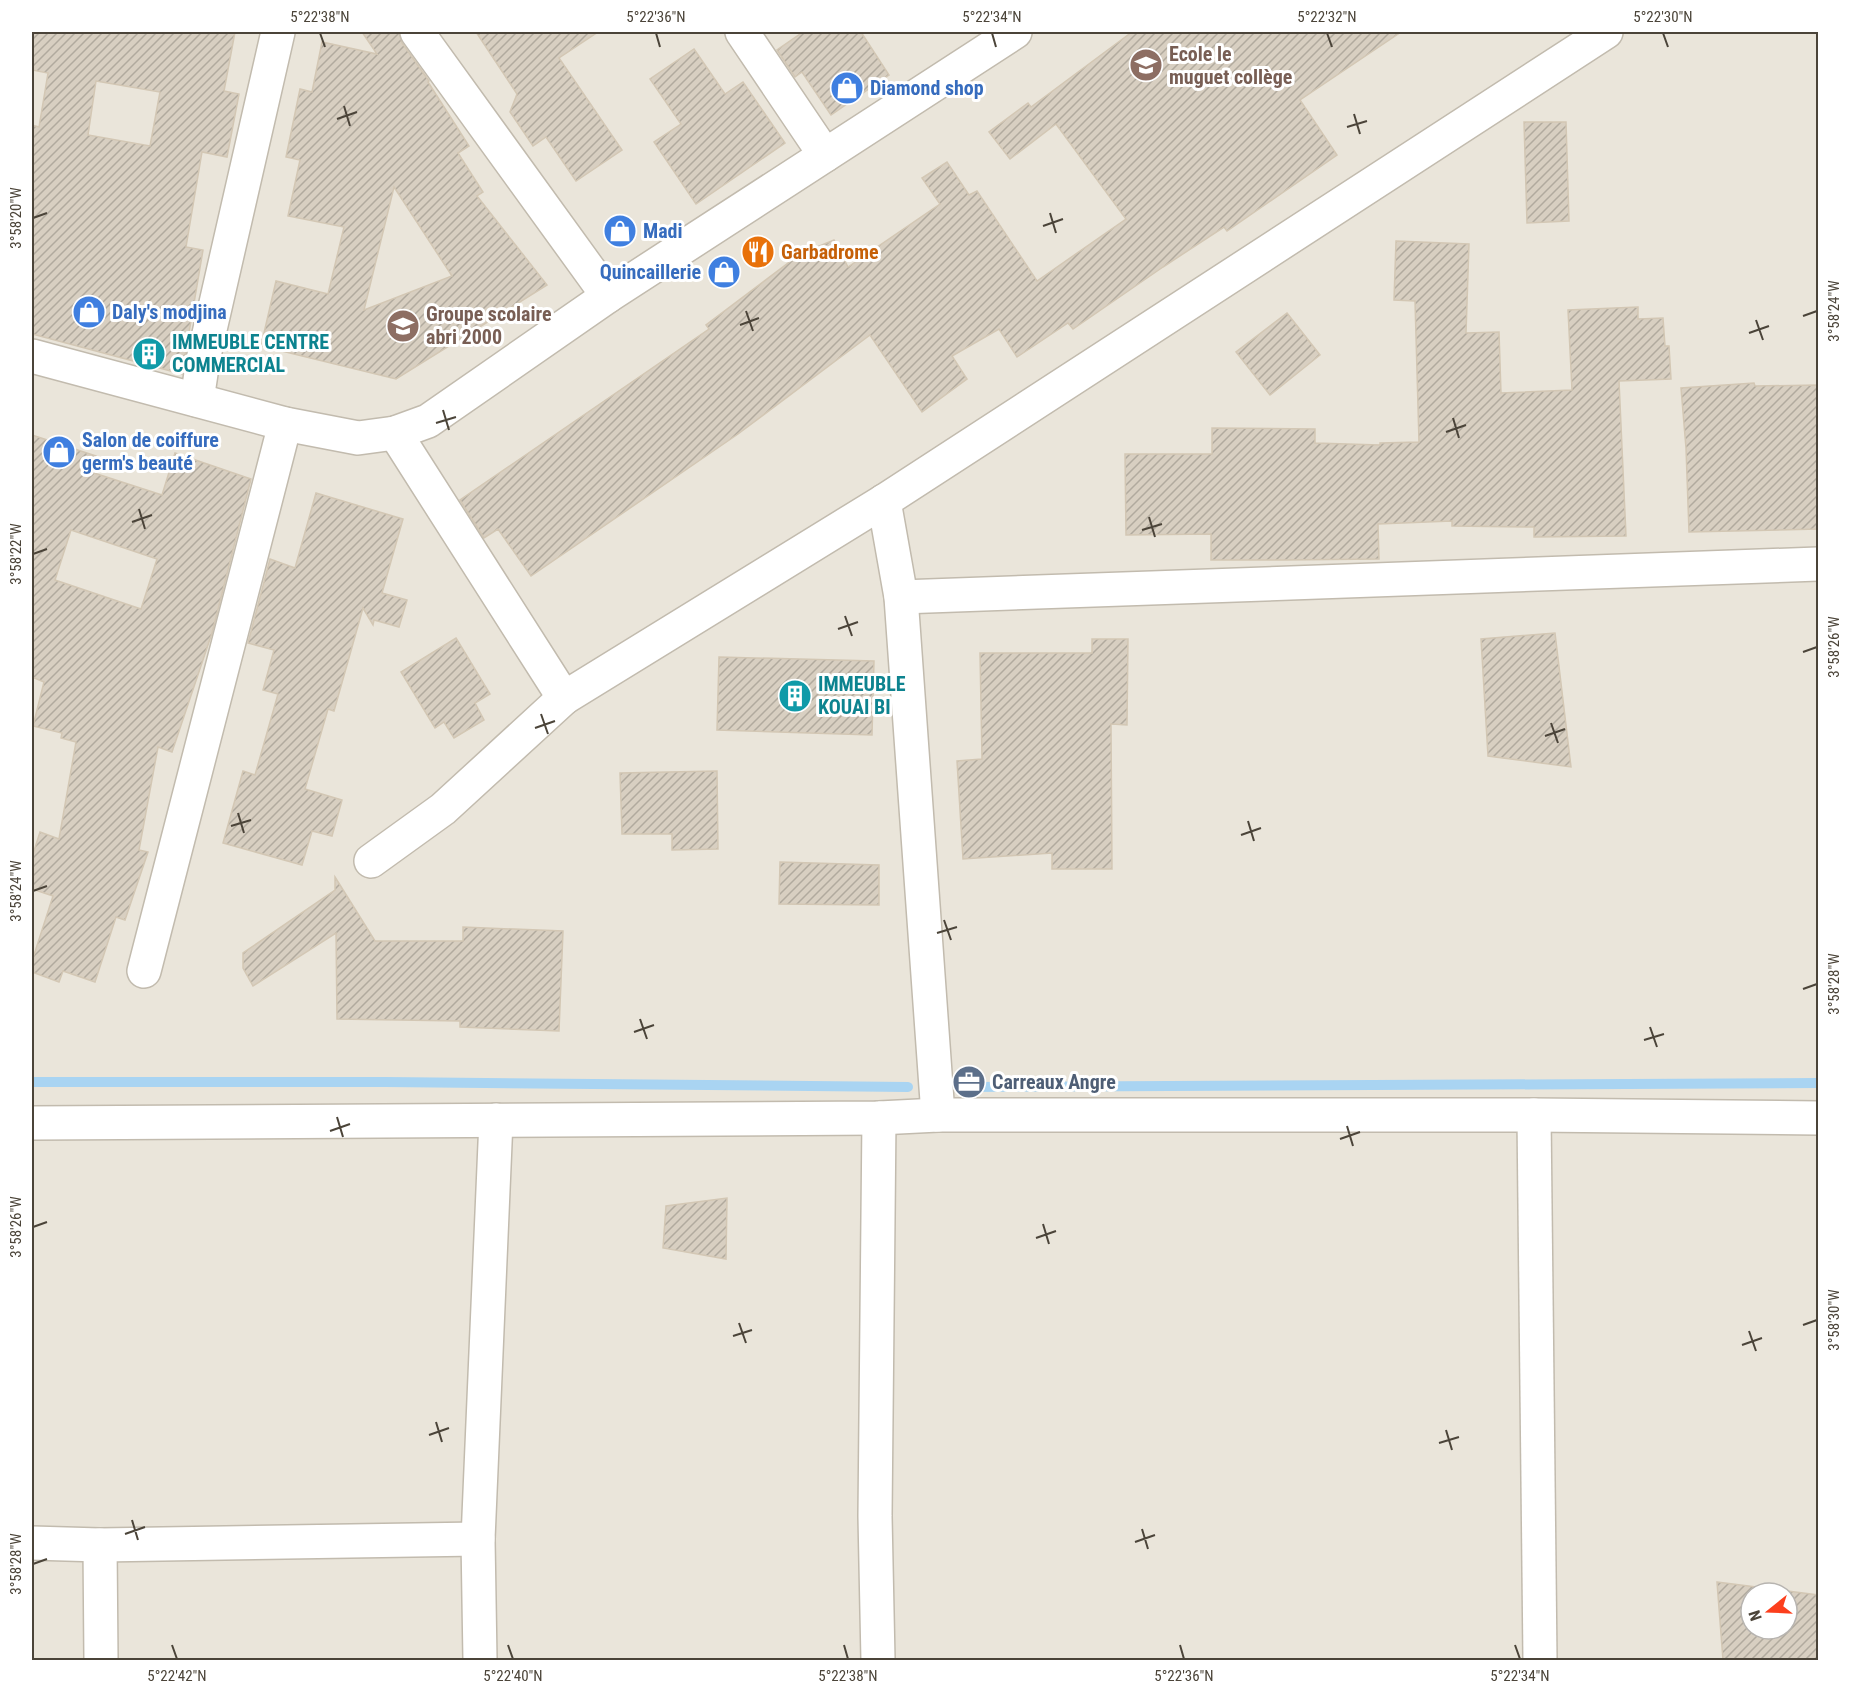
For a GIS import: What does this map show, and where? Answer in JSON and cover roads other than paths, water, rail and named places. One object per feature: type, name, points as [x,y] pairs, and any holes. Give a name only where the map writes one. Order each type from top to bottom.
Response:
[{"type":"street","points":[[197,400],[203,360],[278,32]]},
{"type":"street","points":[[417,32],[608,296]]},
{"type":"street","points":[[742,32],[825,155]]},
{"type":"street","points":[[32,356],[285,424],[358,438],[395,434],[428,421],[608,296],[1015,32]]},
{"type":"street","points":[[371,861],[455,799],[564,698],[884,501],[1606,32]]},
{"type":"street","points":[[144,971],[285,424]]},
{"type":"street","points":[[395,434],[564,698]]},
{"type":"street","points":[[884,501],[901,597],[938,1115]]},
{"type":"street","points":[[901,597],[1818,564]]},
{"type":"street","points":[[32,1123],[879,1118],[938,1115],[1534,1115],[1818,1118]]},
{"type":"street","points":[[1534,1115],[1540,1660]]},
{"type":"street","points":[[878,1660],[875,1516],[879,1118]]},
{"type":"street","points":[[480,1660],[478,1539],[496,1120]]},
{"type":"street","points":[[32,1544],[478,1539]]},
{"type":"street","points":[[100,1545],[101,1660]]},
{"type":"waterway","points":[[32,1082],[386,1082],[908,1087]]},
{"type":"waterway","points":[[964,1087],[1818,1083]]},
{"type":"place","name":"Ecole le muguet collège","points":[[1146,65]]},
{"type":"place","name":"Diamond shop","points":[[847,88]]},
{"type":"place","name":"Madi","points":[[620,231]]},
{"type":"place","name":"Garbadrome","points":[[758,252]]},
{"type":"place","name":"Quincaillerie","points":[[724,272]]},
{"type":"place","name":"Daly's modjina","points":[[89,312]]},
{"type":"place","name":"Groupe scolaire abri 2000","points":[[403,326]]},
{"type":"place","name":"IMMEUBLE CENTRE COMMERCIAL","points":[[149,354]]},
{"type":"place","name":"Salon de coiffure germ's beauté","points":[[59,452]]},
{"type":"place","name":"IMMEUBLE KOUAI BI","points":[[795,696]]},
{"type":"place","name":"Carreaux Angre","points":[[969,1082]]}]
